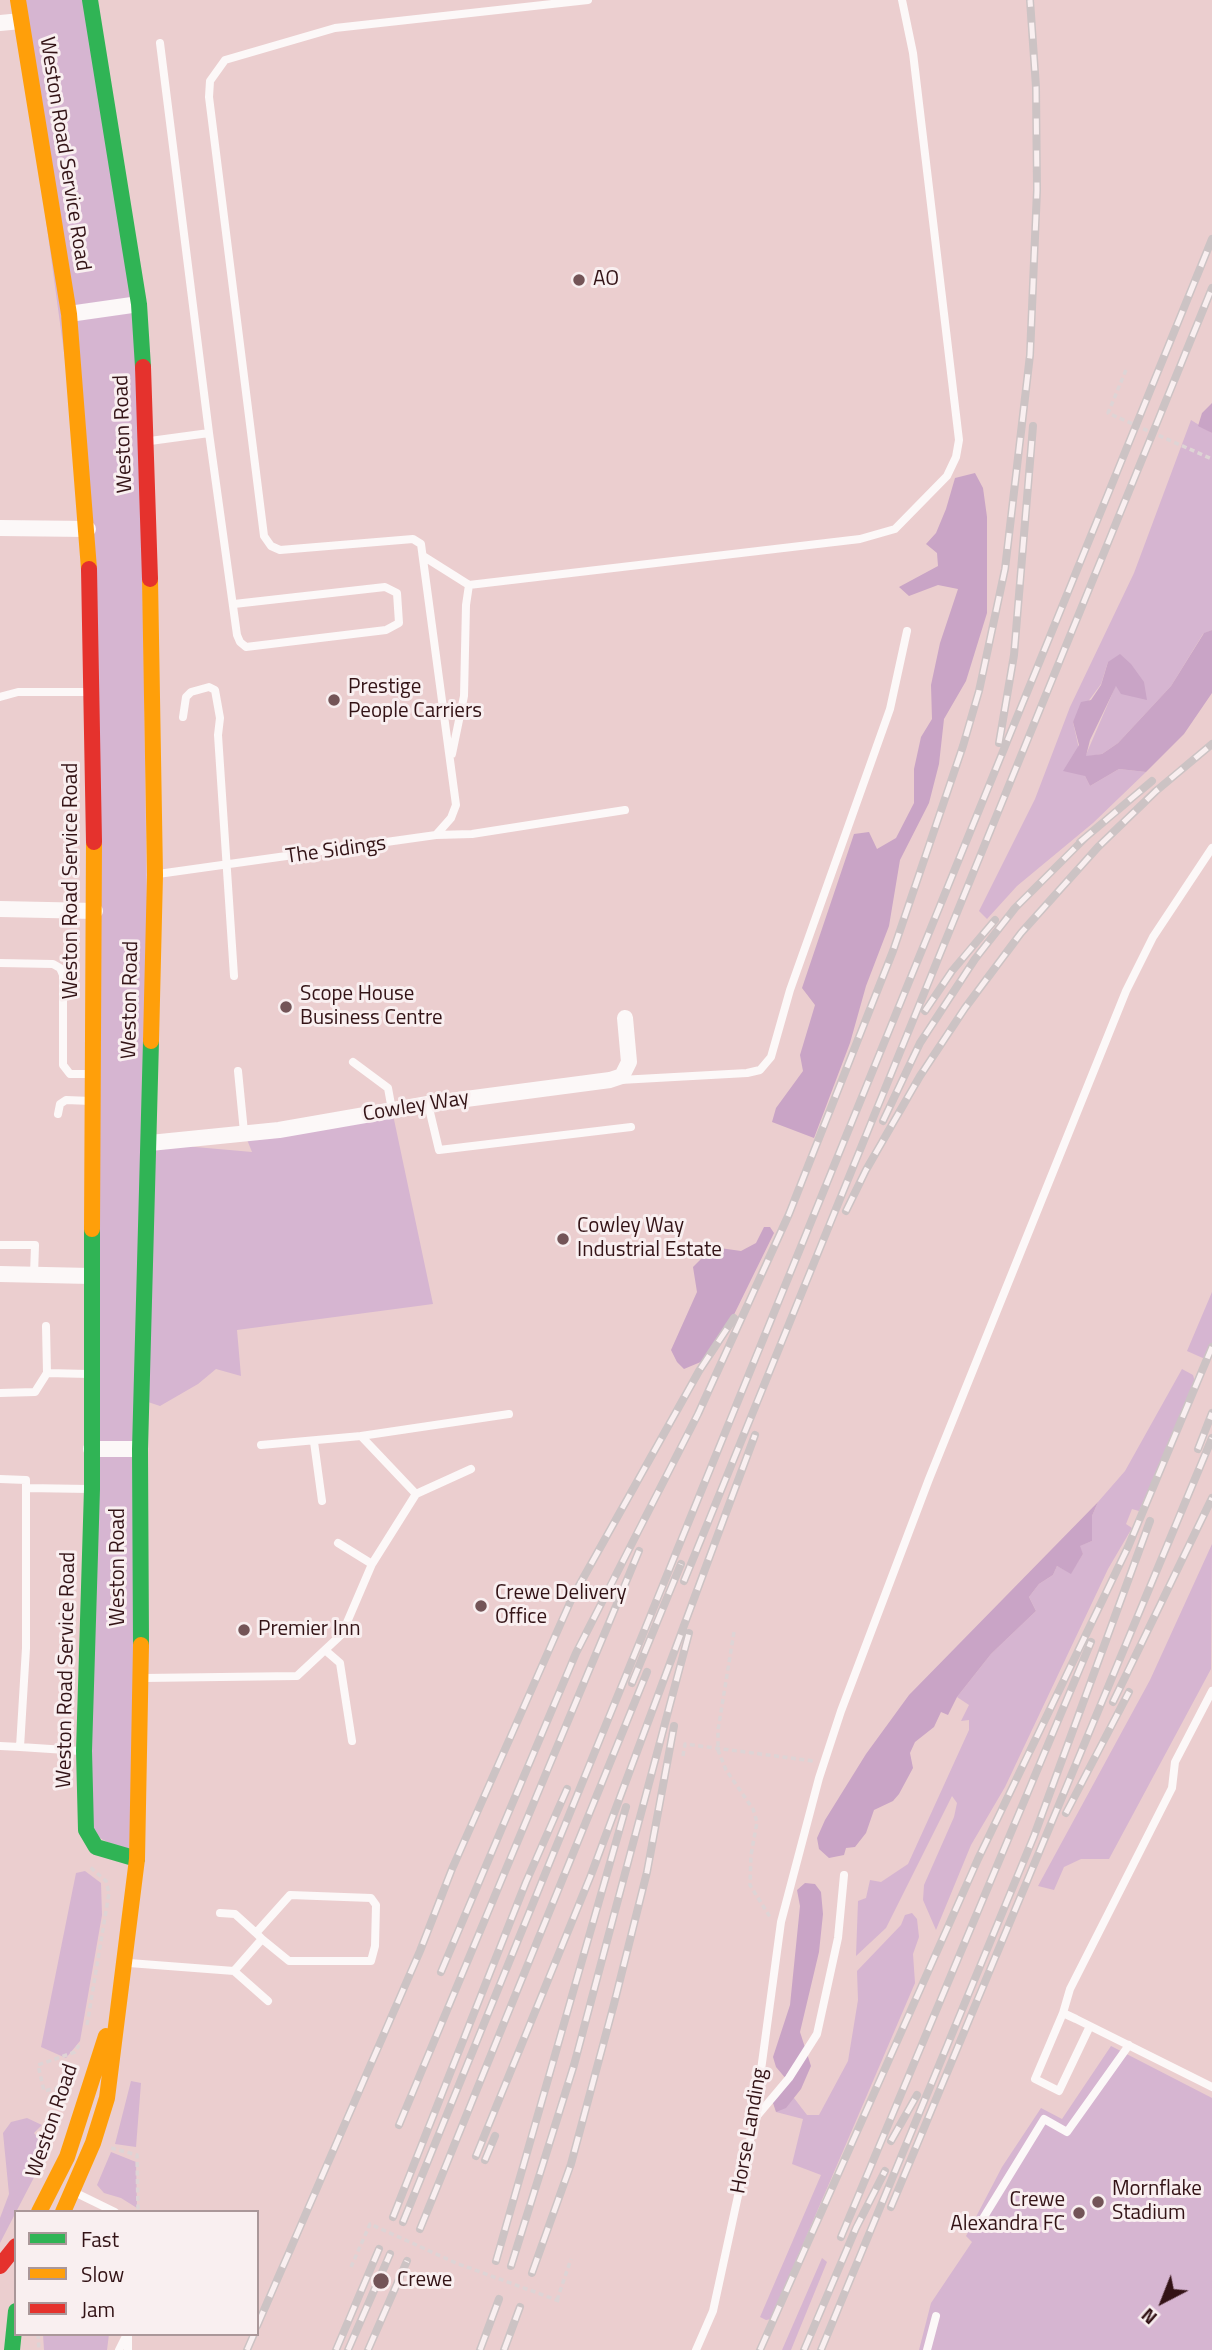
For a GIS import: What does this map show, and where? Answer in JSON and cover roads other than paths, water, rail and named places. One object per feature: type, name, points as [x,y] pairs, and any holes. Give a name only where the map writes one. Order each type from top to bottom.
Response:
[{"type":"main road","name":"Weston Road Service Road","points":[[18,0],[69,314],[88,529],[95,911],[91,1276],[92,1489],[84,1751],[86,1830],[96,1847],[137,1858]]},
{"type":"main road","name":"Weston Road","points":[[64,2210],[93,2143],[107,2098],[137,1858],[141,1678],[140,1449],[155,875],[147,442],[139,304],[90,0]]},
{"type":"main road","name":"Weston Road","points":[[40,2210],[67,2157],[117,2004]]},
{"type":"main road","points":[[0,2266],[14,2248]]},
{"type":"main road","points":[[12,2350],[14,2330]]},
{"type":"street","points":[[0,23],[22,21]]},
{"type":"street","points":[[69,314],[139,304]]},
{"type":"street","points":[[0,528],[88,529]]},
{"type":"street","points":[[0,909],[95,911]]},
{"type":"street","points":[[610,1080],[622,1076],[629,1062],[625,1018]]},
{"type":"street","name":"Cowley Way","points":[[149,1143],[279,1129],[428,1104],[610,1080]]},
{"type":"street","points":[[0,1274],[91,1276]]},
{"type":"street","points":[[91,1449],[140,1449]]},
{"type":"lane","points":[[436,835],[452,818],[456,805],[421,544],[412,539],[280,550],[271,546],[264,536],[209,97],[210,81],[225,60],[335,27],[588,0]]},
{"type":"lane","points":[[423,556],[469,585],[860,539],[895,529],[947,476],[956,457],[959,440],[913,54],[902,0]]},
{"type":"lane","points":[[160,43],[237,635],[246,647],[386,630],[399,623],[397,593],[385,587],[234,604]]},
{"type":"lane","points":[[147,442],[209,433]]},
{"type":"lane","points":[[451,760],[464,696],[469,585]]},
{"type":"lane","points":[[610,1080],[747,1073],[760,1070],[771,1057],[790,990],[890,709],[907,631]]},
{"type":"lane","points":[[183,717],[186,697],[191,692],[209,687],[215,690],[220,718],[218,735],[225,865],[234,976]]},
{"type":"lane","points":[[0,697],[18,692],[91,692]]},
{"type":"lane","name":"The Sidings","points":[[155,875],[436,835],[472,834],[625,810]]},
{"type":"lane","name":"Horse Landing","points":[[696,2350],[713,2311],[754,2122],[781,1922],[825,1762],[929,1479],[1126,990],[1153,937],[1212,848]]},
{"type":"lane","points":[[0,963],[53,964],[60,968],[63,975],[63,1065],[70,1074],[93,1074]]},
{"type":"lane","points":[[353,1062],[388,1088],[392,1110]]},
{"type":"lane","points":[[238,1071],[244,1132]]},
{"type":"lane","points":[[58,1114],[60,1104],[66,1100],[93,1101]]},
{"type":"lane","points":[[428,1104],[439,1150],[631,1126]]},
{"type":"lane","points":[[0,1245],[35,1245],[34,1275]]},
{"type":"lane","points":[[0,1393],[35,1392],[47,1373],[46,1325]]},
{"type":"lane","points":[[47,1373],[91,1374]]},
{"type":"lane","points":[[261,1445],[314,1442],[509,1414]]},
{"type":"lane","points":[[361,1436],[415,1494]]},
{"type":"lane","points":[[314,1442],[322,1501]]},
{"type":"lane","points":[[141,1678],[297,1675],[342,1634],[372,1564],[415,1494],[471,1469]]},
{"type":"lane","points":[[0,1479],[26,1480],[26,1648],[20,1746]]},
{"type":"lane","points":[[26,1488],[92,1489]]},
{"type":"lane","points":[[338,1543],[372,1564]]},
{"type":"lane","points":[[325,1650],[340,1662],[352,1741]]},
{"type":"lane","points":[[1090,2026],[1059,2091],[1035,2079],[1070,1989],[1171,1788],[1175,1762],[1212,1691]]},
{"type":"lane","points":[[0,1746],[84,1751]]},
{"type":"lane","points":[[754,2122],[758,2113],[789,2078],[817,2034],[838,1938],[844,1875]]},
{"type":"lane","points":[[220,1913],[235,1914],[259,1936],[289,1961],[371,1961],[375,1946],[376,1905],[371,1898],[290,1895],[259,1936],[233,1970]]},
{"type":"lane","points":[[122,1963],[233,1970],[268,2001]]},
{"type":"lane","points":[[1063,2012],[1212,2087]]},
{"type":"lane","points":[[979,2225],[1044,2119],[1067,2132],[1129,2045]]},
{"type":"lane","points":[[54,2183],[111,2210]]},
{"type":"lane","points":[[927,2350],[936,2316]]},
{"type":"railway","points":[[441,1972],[576,1653],[698,1414],[789,1214],[893,951],[963,746],[979,691],[1005,569],[1030,355],[1037,190],[1036,87],[1030,0]]},
{"type":"railway","points":[[403,2222],[1212,239]]},
{"type":"railway","points":[[684,1581],[1212,288]]},
{"type":"railway","points":[[999,743],[1014,655],[1033,426]]},
{"type":"railway","points":[[846,1211],[866,1170],[920,1076],[965,1008],[1021,933],[1098,847],[1156,791],[1212,744]]},
{"type":"railway","points":[[1080,842],[1152,781]]},
{"type":"railway","points":[[883,1121],[920,1043],[975,959],[1015,908],[1087,836]]},
{"type":"railway","points":[[925,1011],[952,971],[995,920]]},
{"type":"railway","points":[[259,2321],[420,1951],[452,1869],[572,1598],[699,1371],[734,1318]]},
{"type":"railway","points":[[760,2350],[978,1859],[1128,1547],[1212,1347]]},
{"type":"railway","points":[[1198,1449],[1212,1413]]},
{"type":"railway","points":[[476,2156],[591,1875],[755,1435]]},
{"type":"railway","points":[[891,2207],[1212,1438]]},
{"type":"railway","points":[[1113,1702],[1212,1498]]},
{"type":"railway","points":[[821,2350],[1034,1836],[1150,1521]]},
{"type":"railway","points":[[399,2125],[639,1551]]},
{"type":"railway","points":[[632,1683],[681,1564]]},
{"type":"railway","points":[[511,2266],[574,2065],[689,1633]]},
{"type":"railway","points":[[841,2237],[1091,1642]]},
{"type":"railway","points":[[420,2229],[647,1672]]},
{"type":"railway","points":[[1066,1813],[1129,1692]]},
{"type":"railway","points":[[532,2273],[571,2164],[614,2004],[647,1872],[674,1726]]},
{"type":"railway","points":[[393,2217],[526,1882],[567,1789]]},
{"type":"railway","points":[[496,2261],[626,1807]]},
{"type":"railway","points":[[891,2141],[917,2095]]},
{"type":"railway","points":[[485,2160],[495,2136]]},
{"type":"railway","points":[[804,2350],[856,2228],[885,2171]]},
{"type":"railway","points":[[336,2350],[379,2249]]},
{"type":"railway","points":[[348,2350],[390,2254]]},
{"type":"railway","points":[[368,2350],[407,2261]]},
{"type":"railway","points":[[480,2350],[499,2299]]},
{"type":"railway","points":[[504,2350],[520,2307]]},
{"type":"railway","points":[[247,2350],[253,2336]]},
{"type":"place","name":"AO","points":[[579,280]]},
{"type":"place","name":"Prestige People Carriers","points":[[334,700]]},
{"type":"place","name":"Scope House Business Centre","points":[[286,1007]]},
{"type":"place","name":"Cowley Way Industrial Estate","points":[[563,1239]]},
{"type":"place","name":"Crewe Delivery Office","points":[[481,1606]]},
{"type":"place","name":"Premier Inn","points":[[244,1630]]},
{"type":"place","name":"Mornflake Stadium","points":[[1098,2202]]},
{"type":"place","name":"Crewe Alexandra FC","points":[[1079,2213]]},
{"type":"place","name":"Crewe","points":[[381,2281]]}]
